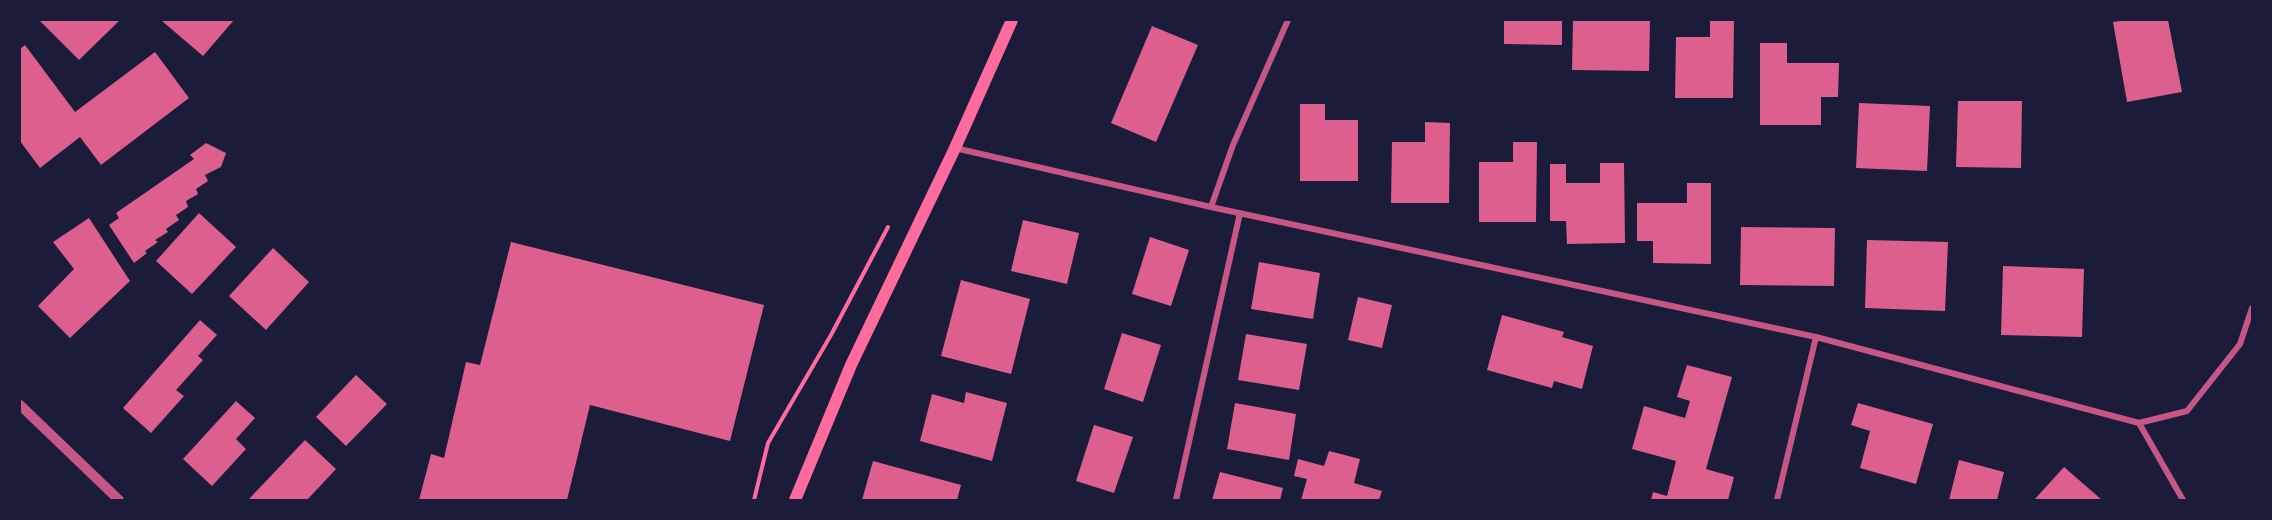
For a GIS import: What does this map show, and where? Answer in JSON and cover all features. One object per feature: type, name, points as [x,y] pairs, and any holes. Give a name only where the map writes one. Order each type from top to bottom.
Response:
[{"type":"main road","points":[[795,501],[851,365],[955,148],[1012,20]]},
{"type":"street","points":[[1211,207],[1233,144],[1288,20]]},
{"type":"street","points":[[955,148],[1211,207],[1816,337],[2139,423],[2187,411],[2240,344],[2253,308]]},
{"type":"street","points":[[1176,501],[1240,213]]},
{"type":"street","points":[[1777,501],[1816,337]]},
{"type":"street","points":[[20,405],[119,501]]},
{"type":"street","points":[[2139,423],[2183,501]]},
{"type":"path","points":[[754,501],[768,443],[831,335],[890,222]]},
{"type":"building","points":[[39,20],[120,20],[79,60]]},
{"type":"building","points":[[163,20],[234,20],[203,56]]},
{"type":"building","points":[[1504,20],[1562,20],[1562,45],[1504,44]]},
{"type":"building","points":[[1573,20],[1650,20],[1649,71],[1572,70]]},
{"type":"building","points":[[1710,20],[1734,20],[1733,98],[1675,98],[1676,37],[1710,37]]},
{"type":"building","points":[[2168,20],[2182,92],[2127,102],[2113,22]]},
{"type":"building","points":[[1152,26],[1198,45],[1156,142],[1111,123]]},
{"type":"building","points":[[1760,43],[1787,43],[1787,63],[1839,63],[1838,97],[1821,97],[1821,125],[1760,125]]},
{"type":"building","points":[[25,45],[75,112],[155,52],[189,98],[101,165],[80,137],[40,168],[20,141],[20,49]]},
{"type":"building","points":[[1958,101],[2022,101],[2021,168],[1956,167]]},
{"type":"building","points":[[1859,103],[1930,106],[1927,171],[1856,168]]},
{"type":"building","points":[[1300,104],[1325,104],[1325,120],[1358,120],[1358,181],[1300,181]]},
{"type":"building","points":[[1425,122],[1450,123],[1449,203],[1391,203],[1392,142],[1425,142]]},
{"type":"building","points":[[1513,142],[1537,142],[1536,222],[1479,222],[1479,162],[1513,162]]},
{"type":"building","points":[[206,143],[226,153],[221,167],[205,175],[208,181],[196,189],[198,194],[186,201],[188,207],[176,215],[179,220],[166,229],[168,232],[155,240],[158,242],[134,263],[109,225],[119,218],[116,213],[194,159],[190,155]]},
{"type":"building","points":[[1600,163],[1624,163],[1625,243],[1567,244],[1566,221],[1550,221],[1550,164],[1566,164],[1566,183],[1600,183]]},
{"type":"building","points":[[1687,183],[1711,183],[1711,264],[1653,263],[1653,241],[1637,241],[1637,203],[1687,203]]},
{"type":"building","points":[[199,213],[236,247],[192,294],[156,261]]},
{"type":"building","points":[[89,218],[130,281],[70,338],[38,306],[74,269],[53,242]]},
{"type":"building","points":[[1023,220],[1079,233],[1067,284],[1011,271]]},
{"type":"building","points":[[1741,227],[1835,228],[1834,286],[1740,285]]},
{"type":"building","points":[[1150,237],[1189,250],[1171,306],[1132,294]]},
{"type":"building","points":[[1867,240],[1948,242],[1945,311],[1865,308]]},
{"type":"building","points":[[511,242],[764,305],[730,441],[590,405],[567,500],[419,500],[431,454],[444,458],[466,362],[480,365]]},
{"type":"building","points":[[273,248],[309,282],[266,330],[229,296]]},
{"type":"building","points":[[1259,262],[1320,273],[1313,319],[1251,309]]},
{"type":"building","points":[[2003,266],[2084,269],[2082,337],[2001,335]]},
{"type":"building","points":[[961,280],[1030,299],[1011,374],[941,356]]},
{"type":"building","points":[[1358,297],[1392,305],[1382,348],[1348,340]]},
{"type":"building","points":[[1502,315],[1564,332],[1562,337],[1593,346],[1582,389],[1554,381],[1552,388],[1487,370]]},
{"type":"building","points":[[200,320],[217,335],[198,356],[203,360],[176,390],[184,396],[151,433],[123,408]]},
{"type":"building","points":[[1122,333],[1161,345],[1143,402],[1104,389]]},
{"type":"building","points":[[1246,334],[1307,344],[1299,390],[1238,380]]},
{"type":"building","points":[[1687,365],[1732,377],[1706,469],[1734,477],[1728,500],[1651,500],[1653,492],[1667,496],[1676,461],[1632,449],[1644,406],[1685,418],[1690,401],[1677,397]]},
{"type":"building","points":[[356,375],[387,404],[346,446],[316,417]]},
{"type":"building","points":[[966,392],[1007,403],[992,461],[920,441],[932,394],[964,403]]},
{"type":"building","points":[[236,401],[255,418],[236,439],[246,449],[212,486],[183,459]]},
{"type":"building","points":[[1235,403],[1296,414],[1289,460],[1227,449]]},
{"type":"building","points":[[1858,403],[1933,424],[1916,484],[1860,468],[1870,431],[1851,425]]},
{"type":"building","points":[[1094,425],[1133,437],[1114,493],[1076,481]]},
{"type":"building","points":[[305,440],[336,469],[307,500],[248,500]]},
{"type":"building","points":[[1329,451],[1360,459],[1354,483],[1382,491],[1379,500],[1301,500],[1307,479],[1294,476],[1298,459],[1324,466]]},
{"type":"building","points":[[1959,460],[2004,472],[1997,500],[1949,500]]},
{"type":"building","points":[[873,461],[961,485],[957,500],[862,500]]},
{"type":"building","points":[[2064,467],[2102,500],[2034,500]]},
{"type":"building","points":[[1220,472],[1283,488],[1280,500],[1212,500]]}]
